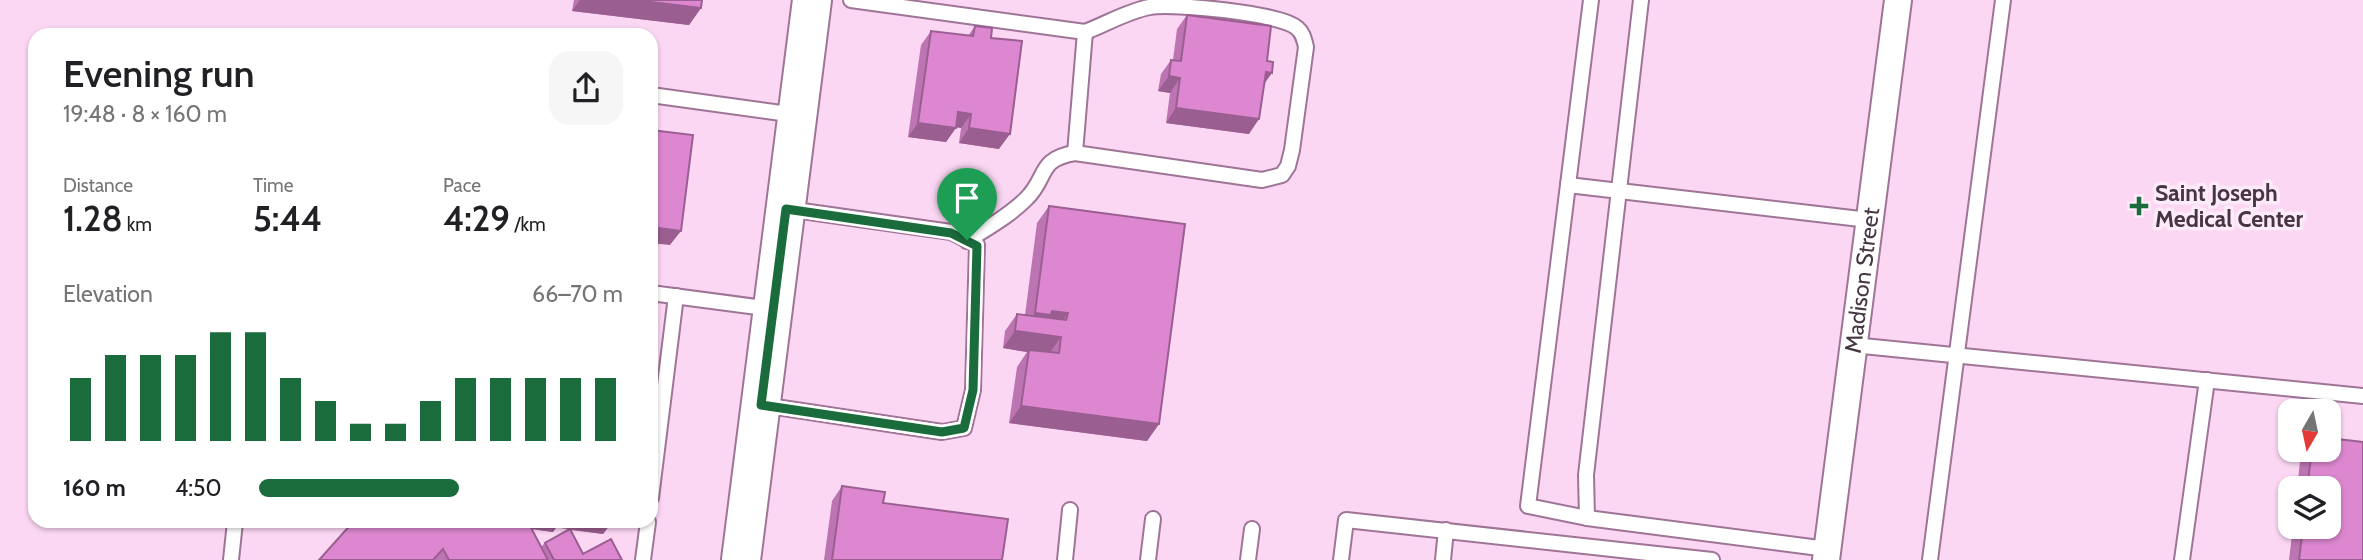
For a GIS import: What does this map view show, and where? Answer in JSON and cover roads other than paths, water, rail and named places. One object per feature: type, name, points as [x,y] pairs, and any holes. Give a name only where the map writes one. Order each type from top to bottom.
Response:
[{"type":"street","points":[[741,560],[813,0]]},
{"type":"street","name":"Madison Street","points":[[1826,554],[1898,0]]},
{"type":"lane","points":[[850,0],[1085,32],[1146,8],[1182,5],[1287,23],[1296,26],[1303,35],[1306,47],[1292,150],[1288,166],[1282,175],[1262,180],[1075,153],[1062,155],[1052,160],[1028,198],[1013,211],[967,240]]},
{"type":"lane","points":[[1591,0],[1528,506],[1587,518],[1826,554]]},
{"type":"lane","points":[[1587,518],[1586,475],[1641,0]]},
{"type":"lane","points":[[1930,560],[2003,0]]},
{"type":"lane","points":[[1075,153],[1085,32]]},
{"type":"lane","points":[[658,95],[798,115]]},
{"type":"lane","points":[[1568,185],[1869,220]]},
{"type":"lane","points":[[761,405],[942,432],[964,428],[973,390],[977,246],[951,233],[786,209]]},
{"type":"lane","points":[[658,294],[773,309]]},
{"type":"lane","points":[[658,441],[676,296]]},
{"type":"lane","points":[[1853,345],[2363,396]]},
{"type":"lane","points":[[2182,560],[2207,380]]},
{"type":"lane","points":[[1065,560],[1069,510]]},
{"type":"lane","points":[[1148,560],[1153,519]]},
{"type":"lane","points":[[1341,560],[1346,520],[1712,560]]},
{"type":"lane","points":[[230,560],[234,528]]},
{"type":"lane","points":[[643,560],[647,528]]},
{"type":"lane","points":[[1248,560],[1252,529]]},
{"type":"lane","points":[[1443,560],[1446,530]]},
{"type":"place","name":"Saint Joseph Medical Center","points":[[2139,206]]}]
